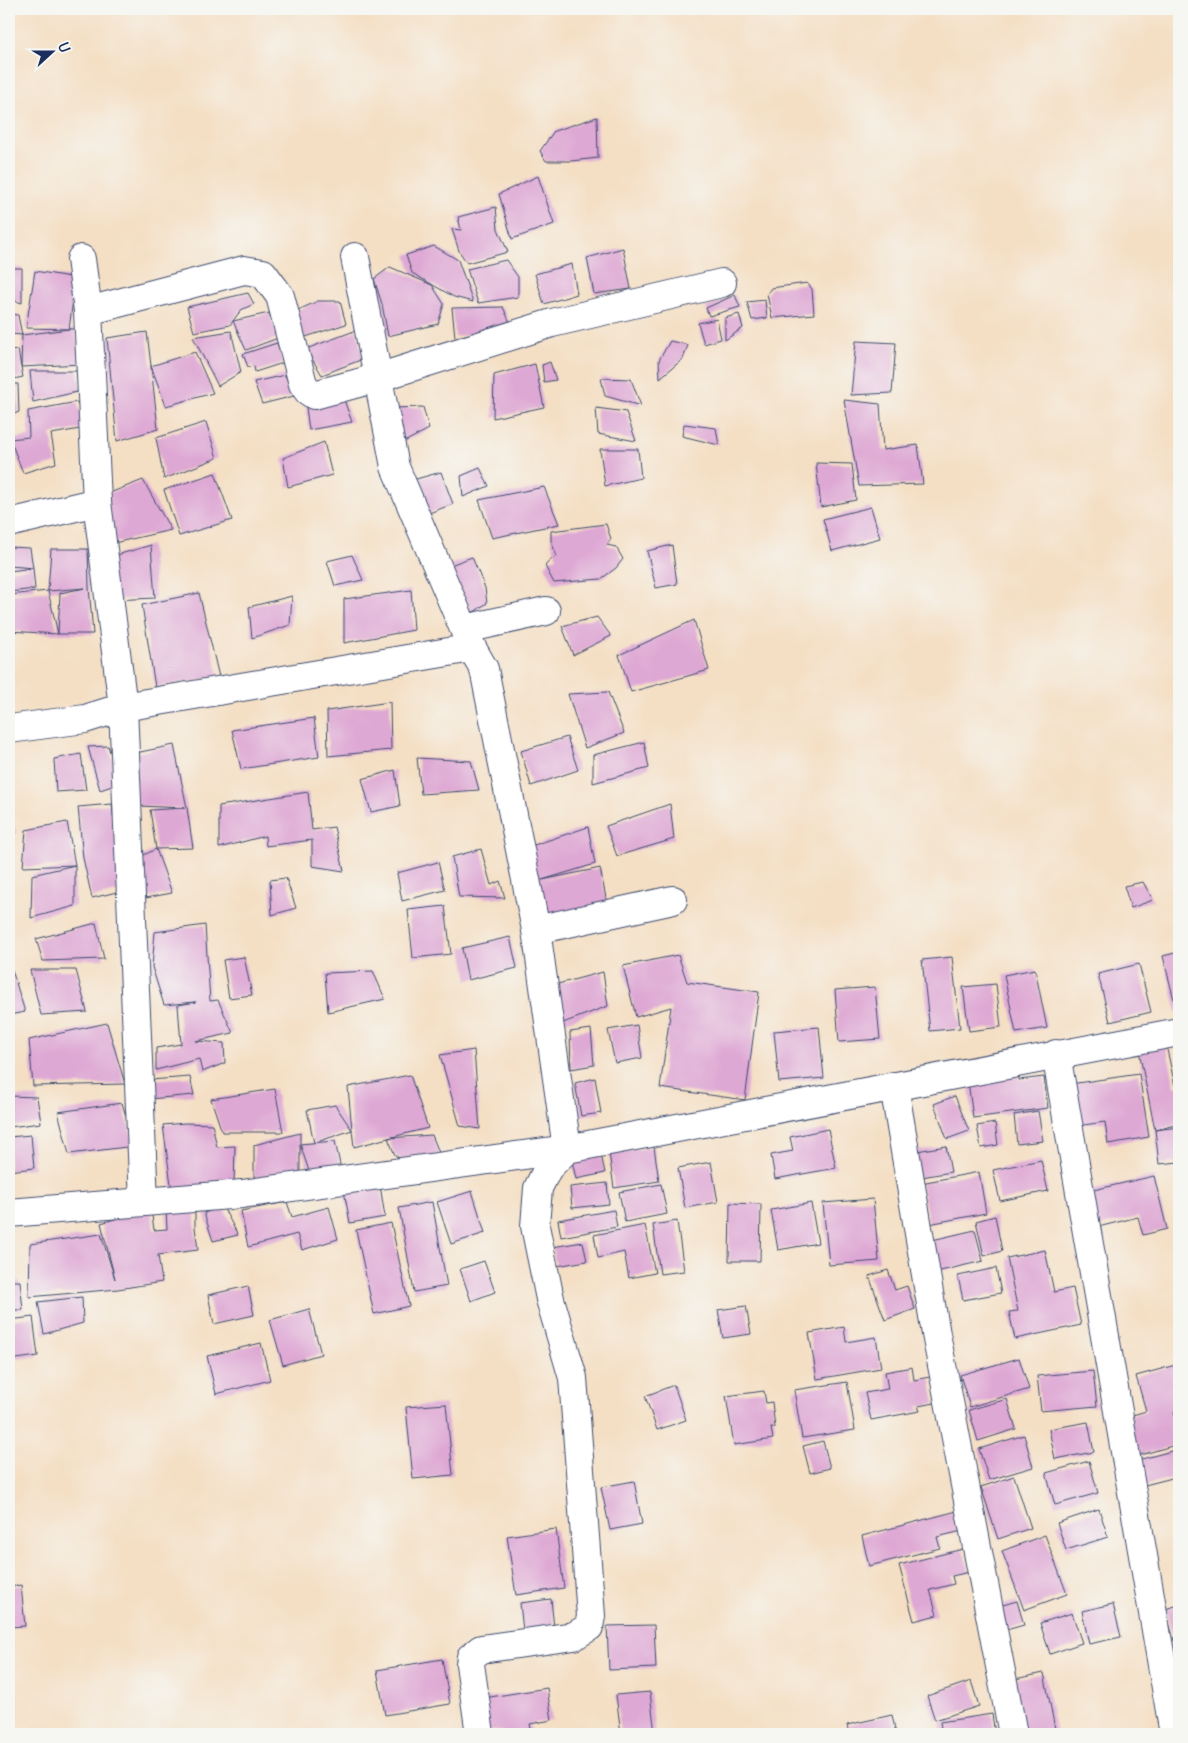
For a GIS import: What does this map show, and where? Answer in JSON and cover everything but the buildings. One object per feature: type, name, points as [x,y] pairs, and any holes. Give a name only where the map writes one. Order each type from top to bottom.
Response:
[{"type":"street","points":[[355,256],[395,467],[484,670],[536,930],[567,1149]]},
{"type":"street","points":[[81,259],[88,311],[97,502],[123,707],[144,1202]]},
{"type":"street","points":[[88,311],[244,270],[263,273],[280,296],[303,384],[308,391],[317,395],[378,378],[552,322],[722,283]]},
{"type":"street","points":[[9,524],[97,502]]},
{"type":"street","points":[[9,729],[85,719],[123,707],[469,638],[546,611]]},
{"type":"street","points":[[536,930],[673,900]]},
{"type":"street","points":[[9,1213],[242,1194],[567,1149],[1179,1032]]},
{"type":"street","points":[[1056,1054],[1174,1734]]},
{"type":"street","points":[[894,1086],[936,1334],[1013,1734]]},
{"type":"street","points":[[480,1734],[470,1664],[471,1657],[481,1649],[574,1636],[589,1628],[591,1616],[573,1378],[550,1299],[536,1226],[538,1188],[548,1168],[567,1149]]}]
